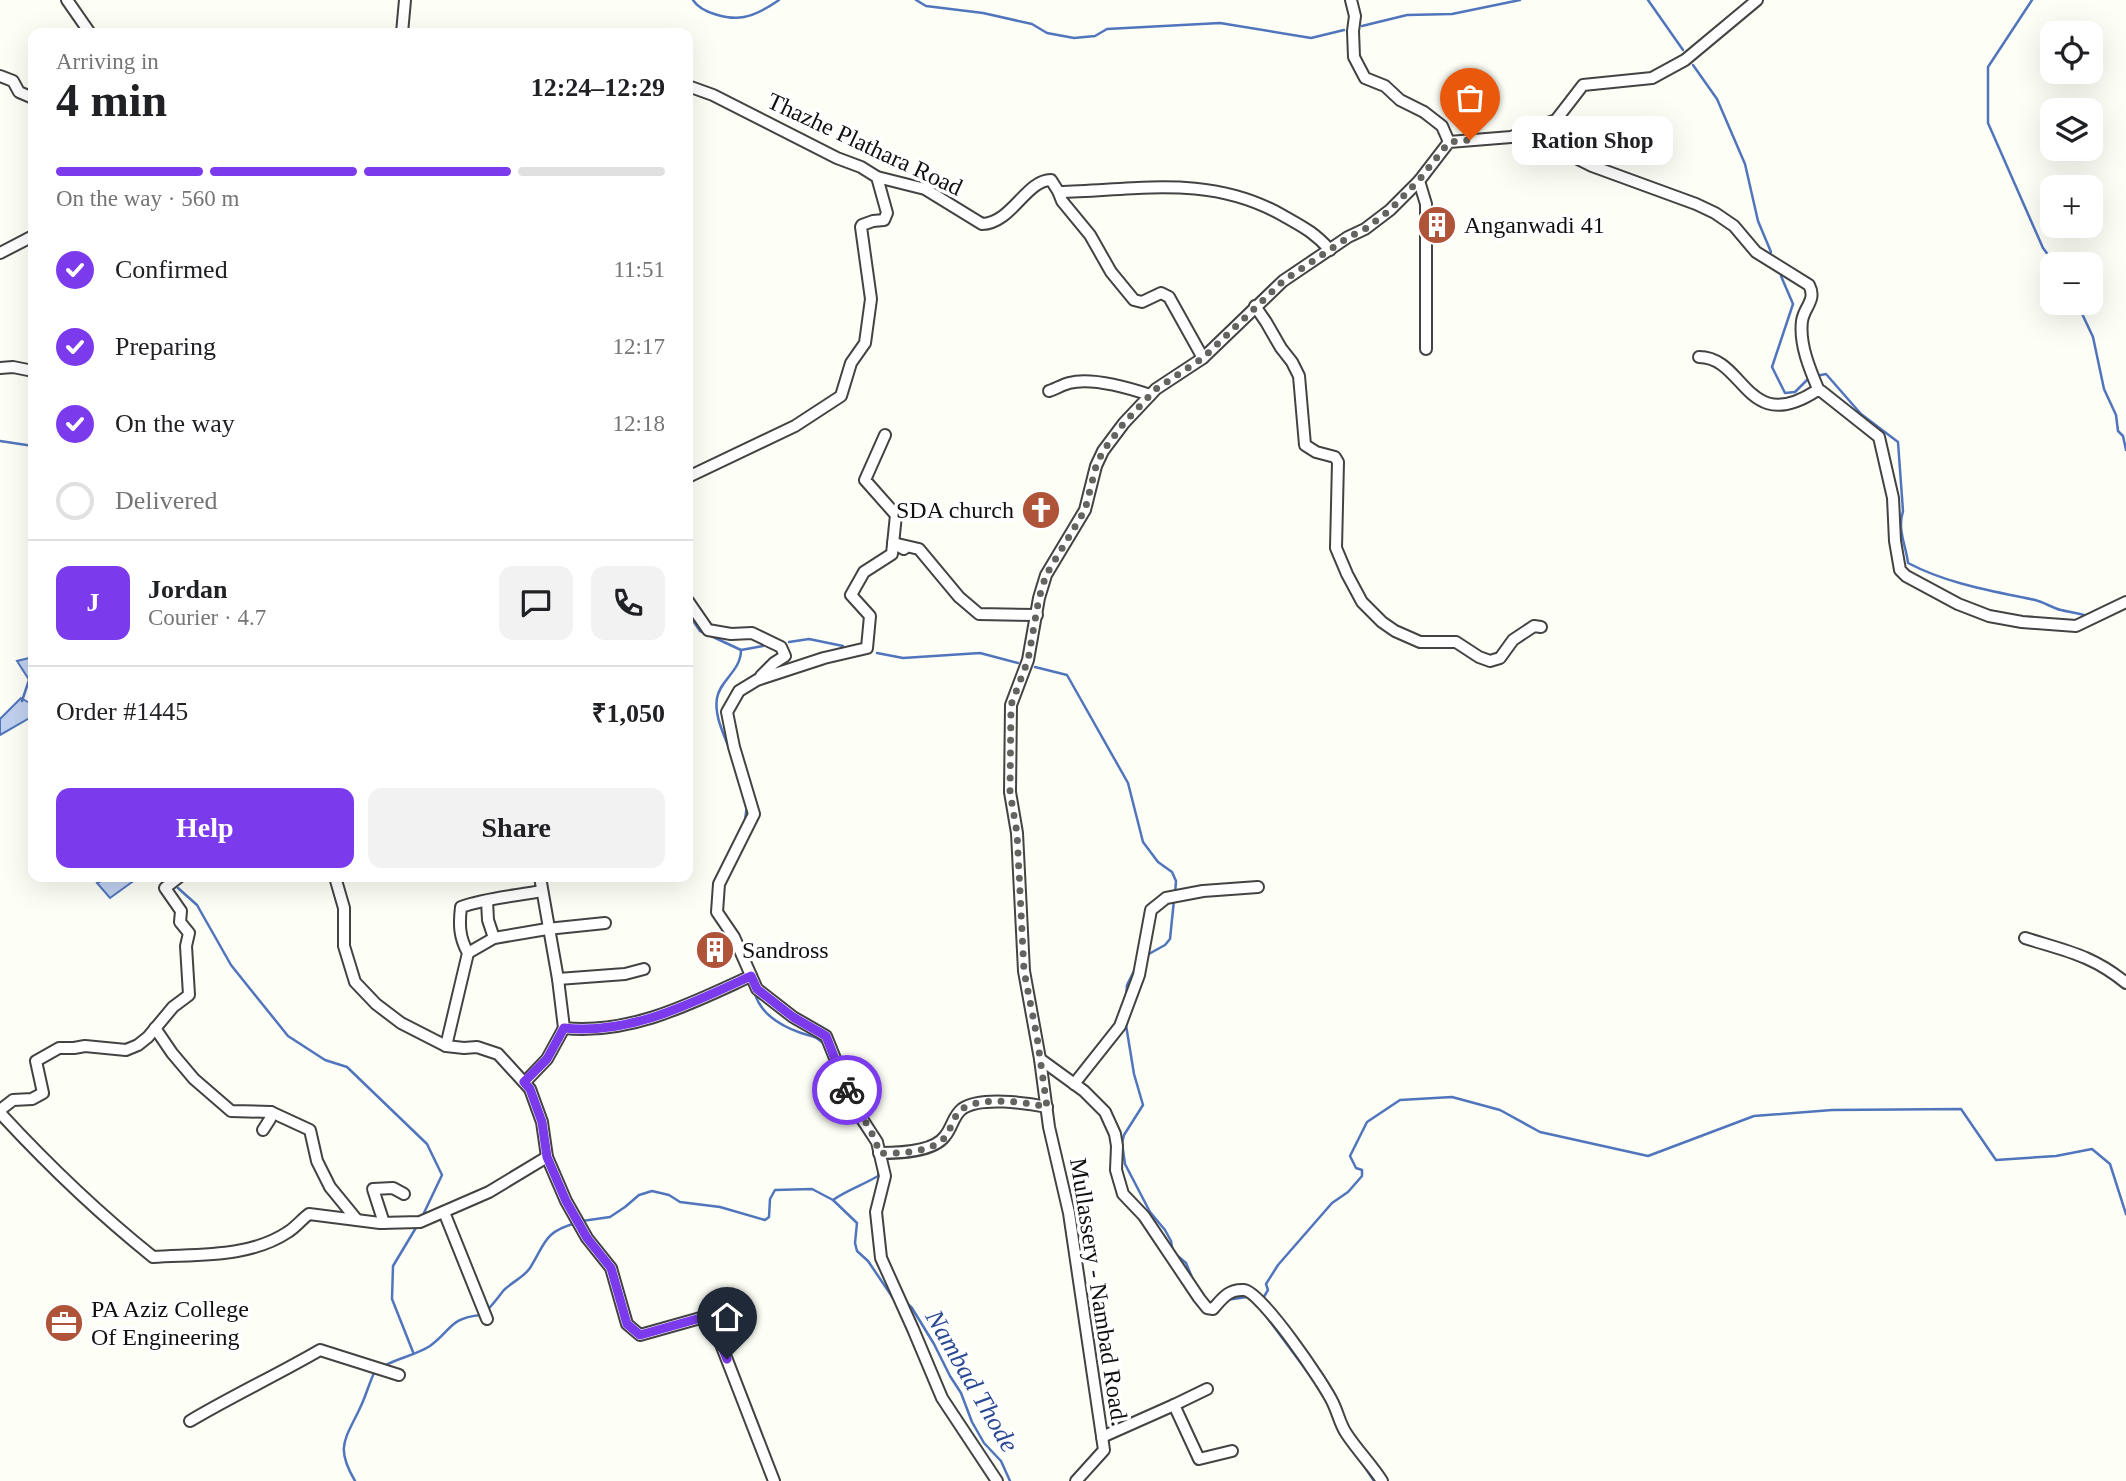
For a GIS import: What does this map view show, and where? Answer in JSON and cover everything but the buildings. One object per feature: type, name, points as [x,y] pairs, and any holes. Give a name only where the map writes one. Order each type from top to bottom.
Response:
[{"type":"street","points":[[67,0],[87,28]]},
{"type":"street","points":[[402,28],[405,0]]},
{"type":"street","points":[[1351,0],[1355,16],[1354,57],[1365,78],[1385,86],[1400,100],[1442,126],[1449,142],[1511,136],[1556,120],[1583,85],[1652,78],[1685,60],[1756,0]]},
{"type":"street","points":[[0,76],[13,80],[19,92],[28,96]]},
{"type":"street","name":"Thazhe Plathara Road","points":[[693,88],[713,94],[877,177],[925,190],[940,197],[982,224],[1008,213],[1031,190],[1046,180],[1051,180],[1059,192]]},
{"type":"street","points":[[1518,134],[1538,146],[1566,153],[1592,166],[1715,213],[1734,226],[1756,252],[1809,285],[1812,297],[1802,320],[1802,338],[1807,362],[1822,393],[1879,437],[1893,498],[1896,555],[1899,570],[1906,576],[1958,604],[1989,616],[2022,621],[2076,626],[2126,603]]},
{"type":"street","name":"Mullassery - Nambad Road.","points":[[1076,1481],[1104,1450],[1069,1213],[1049,1127],[1024,971],[1017,833],[1010,792],[1011,705],[1028,660],[1039,598],[1046,575],[1085,510],[1096,466],[1103,451],[1124,423],[1156,389],[1203,358],[1283,281],[1390,210],[1419,180],[1449,142]]},
{"type":"street","points":[[693,475],[795,426],[841,396],[851,363],[865,343],[871,299],[861,227],[873,220],[884,220],[887,213],[877,177]]},
{"type":"street","points":[[1419,180],[1426,204],[1426,349]]},
{"type":"street","points":[[1203,358],[1169,297],[1161,293],[1142,302],[1134,300],[1111,272],[1090,234],[1066,206],[1059,192],[1188,187],[1232,195],[1263,205],[1315,233],[1331,250]]},
{"type":"street","points":[[0,253],[28,239]]},
{"type":"street","points":[[1255,306],[1299,376],[1305,445],[1316,452],[1335,457],[1338,463],[1336,548],[1346,574],[1362,602],[1395,631],[1420,642],[1453,641],[1490,661],[1500,658],[1519,635],[1534,626],[1541,626]]},
{"type":"street","points":[[1699,358],[1720,363],[1750,393],[1767,404],[1786,404],[1822,393]]},
{"type":"street","points":[[0,369],[13,367],[28,370]]},
{"type":"street","points":[[1049,391],[1071,382],[1093,382],[1126,387],[1150,395]]},
{"type":"street","points":[[885,435],[865,480],[896,515],[899,546],[892,554],[864,572],[851,595],[870,616],[867,648],[824,658],[757,680],[739,691],[727,712],[734,747],[754,814],[719,884],[717,912],[734,937],[757,989],[793,1017],[826,1036],[855,1108],[877,1142],[885,1176],[876,1212],[881,1258],[942,1398],[998,1481]]},
{"type":"street","points":[[899,546],[919,549],[959,597],[979,614],[1037,615]]},
{"type":"street","points":[[693,608],[708,630],[731,634],[752,633],[780,647],[785,656],[757,680]]},
{"type":"street","points":[[173,882],[165,888],[181,911],[180,922],[189,933],[186,946],[189,995],[173,1007],[148,1037],[126,1050],[85,1046],[51,1051],[36,1061],[43,1093],[32,1099],[13,1100],[0,1111],[58,1174],[153,1257],[241,1251],[288,1232],[309,1214],[384,1223],[419,1222],[489,1192],[547,1157]]},
{"type":"street","points":[[336,882],[344,908],[344,946],[355,982],[376,1004],[401,1023],[446,1046],[477,1046],[498,1054],[530,1089],[542,1122],[547,1157],[577,1222],[611,1268],[627,1324],[640,1335],[704,1317],[717,1334],[774,1481]]},
{"type":"street","points":[[524,1082],[547,1059],[564,1028],[541,882]]},
{"type":"street","points":[[1074,1084],[1120,1026],[1139,975],[1152,910],[1166,898],[1203,891],[1258,887]]},
{"type":"street","points":[[446,1046],[468,953],[462,943],[459,927],[461,907],[477,901],[542,891]]},
{"type":"street","points":[[487,901],[488,920],[494,938]]},
{"type":"street","points":[[468,953],[494,938],[605,923]]},
{"type":"street","points":[[2025,939],[2083,956],[2110,970],[2126,983]]},
{"type":"street","points":[[558,979],[625,974],[644,969]]},
{"type":"street","points":[[564,1028],[587,1031],[666,1014],[751,976]]},
{"type":"street","points":[[155,1028],[194,1079],[231,1111],[271,1111],[310,1130],[321,1170],[330,1186],[358,1220]]},
{"type":"street","points":[[1040,1059],[1074,1084],[1105,1112],[1115,1134],[1116,1170],[1123,1194],[1144,1216],[1207,1308],[1213,1309],[1227,1294],[1244,1290],[1250,1292],[1270,1311],[1302,1353],[1333,1403],[1345,1431],[1382,1481]]},
{"type":"street","points":[[879,1153],[896,1153],[937,1145],[947,1134],[957,1114],[968,1106],[993,1102],[1028,1102],[1047,1107]]},
{"type":"street","points":[[263,1130],[270,1119],[271,1111]]},
{"type":"street","points":[[384,1223],[373,1189],[393,1188],[404,1194]]},
{"type":"street","points":[[443,1212],[487,1319]]},
{"type":"street","points":[[190,1421],[320,1350],[399,1375]]},
{"type":"street","points":[[1102,1437],[1207,1389]]},
{"type":"street","points":[[1174,1405],[1199,1459],[1232,1451]]},
{"type":"water","points":[[28,658],[28,678],[17,661]]},
{"type":"water","points":[[21,698],[28,702],[28,719],[0,735],[0,719]]},
{"type":"water","points":[[99,882],[132,882],[110,898]]},
{"type":"waterway","points":[[693,0],[709,12],[738,18],[757,13],[779,0]]},
{"type":"waterway","points":[[916,0],[926,6],[983,13],[1032,24],[1047,33],[1074,38],[1095,36],[1107,29],[1220,23],[1311,38],[1344,30]]},
{"type":"waterway","points":[[1362,26],[1407,15],[1452,14],[1520,0]]},
{"type":"waterway","points":[[1648,0],[1683,50]]},
{"type":"waterway","points":[[2032,0],[1988,67],[1988,123],[2046,252]]},
{"type":"waterway","points":[[1693,65],[1717,99],[1745,164],[1758,221],[1771,252]]},
{"type":"waterway","points":[[1781,276],[1793,304],[1772,367],[1785,393],[1795,392],[1810,377]]},
{"type":"waterway","points":[[2083,315],[2093,337],[2104,389],[2116,415],[2118,431],[2123,436],[2126,450]]},
{"type":"waterway","points":[[1816,376],[1826,374],[1861,414],[1898,442],[1903,511],[1901,531],[1908,563],[1954,582],[2035,600],[2087,616]]},
{"type":"waterway","points":[[0,441],[28,445]]},
{"type":"waterway","points":[[2101,618],[2117,612]]},
{"type":"waterway","name":"Nambad Thode","points":[[693,620],[700,631],[705,633]]},
{"type":"waterway","name":"Nambad Thode","points":[[711,636],[741,650],[738,664],[722,686],[716,705],[730,751]]},
{"type":"waterway","points":[[789,642],[809,639],[843,646]]},
{"type":"waterway","points":[[741,650],[763,646]]},
{"type":"waterway","points":[[877,653],[903,658],[980,653],[1018,663]]},
{"type":"waterway","points":[[1035,667],[1067,675],[1128,783],[1143,842],[1158,862],[1172,872],[1176,881],[1175,894]]},
{"type":"waterway","points":[[22,701],[28,683]]},
{"type":"waterway","name":"Nambad Thode","points":[[745,821],[747,804]]},
{"type":"waterway","points":[[178,888],[197,905],[231,965],[288,1036],[325,1060],[347,1067],[427,1144],[442,1175],[422,1217]]},
{"type":"waterway","points":[[1147,955],[1170,939],[1174,900]]},
{"type":"waterway","points":[[1126,997],[1127,985],[1136,967]]},
{"type":"waterway","name":"Nambad Thode","points":[[755,994],[762,1008],[779,1023],[816,1038],[825,1045]]},
{"type":"waterway","points":[[1126,1025],[1134,1074],[1143,1105],[1124,1135],[1122,1143],[1125,1164],[1150,1212],[1165,1230],[1173,1252],[1186,1263],[1194,1282]]},
{"type":"waterway","name":"Nambad Thode","points":[[844,1094],[852,1115],[871,1142]]},
{"type":"waterway","points":[[1262,1300],[1268,1290],[1266,1284],[1278,1265],[1332,1203],[1348,1192],[1362,1176],[1362,1170],[1356,1168],[1350,1156],[1367,1122],[1400,1100],[1452,1097],[1500,1110],[1540,1132],[1648,1156],[1754,1116],[1832,1110],[1961,1109],[1996,1160],[2056,1156],[2092,1149],[2110,1164],[2126,1214]]},
{"type":"waterway","name":"Nambad Thode","points":[[879,1171],[878,1176],[833,1200],[857,1223],[857,1251],[868,1261],[895,1301]]},
{"type":"waterway","points":[[582,1221],[610,1217],[639,1195],[652,1191],[669,1195],[680,1202],[720,1207],[765,1220],[769,1217],[770,1199],[775,1190],[812,1189],[833,1200]]},
{"type":"waterway","points":[[486,1311],[504,1290],[530,1268],[552,1234],[576,1223]]},
{"type":"waterway","points":[[413,1352],[392,1299],[393,1266],[417,1226]]},
{"type":"waterway","points":[[1226,1300],[1247,1297]]},
{"type":"waterway","name":"Nambad Thode","points":[[905,1301],[934,1344],[961,1393],[972,1422],[984,1443],[1001,1461],[1010,1481]]},
{"type":"waterway","points":[[1263,1312],[1309,1374]]},
{"type":"waterway","points":[[384,1366],[430,1346],[457,1322],[481,1315]]},
{"type":"waterway","points":[[355,1481],[345,1460],[344,1444],[375,1371]]},
{"type":"waterway","points":[[1358,1457],[1374,1481]]},
{"type":"way so far","points":[[847,1090],[877,1142],[879,1153],[896,1153],[937,1145],[947,1134],[957,1114],[968,1106],[993,1102],[1028,1102],[1047,1107],[1024,971],[1017,833],[1010,792],[1011,705],[1028,660],[1046,575],[1085,510],[1096,466],[1103,451],[1124,423],[1156,389],[1203,358],[1283,281],[1390,210],[1419,180],[1449,142],[1470,140]]},
{"type":"place","name":"Ration Shop","points":[[1470,140]]},
{"type":"place","name":"Anganwadi 41","points":[[1437,225]]},
{"type":"place","name":"SDA church","points":[[1041,510]]},
{"type":"place","name":"Sandross","points":[[715,950]]},
{"type":"place","name":"PA Aziz College Of Engineering","points":[[64,1323]]},
{"type":"route","points":[[727,1359],[717,1334],[704,1317],[640,1335],[627,1324],[611,1268],[576,1220],[547,1157],[542,1122],[530,1089],[524,1082],[547,1059],[564,1028],[587,1031],[666,1014],[751,976],[757,989],[793,1017],[826,1036],[847,1090]]}]
